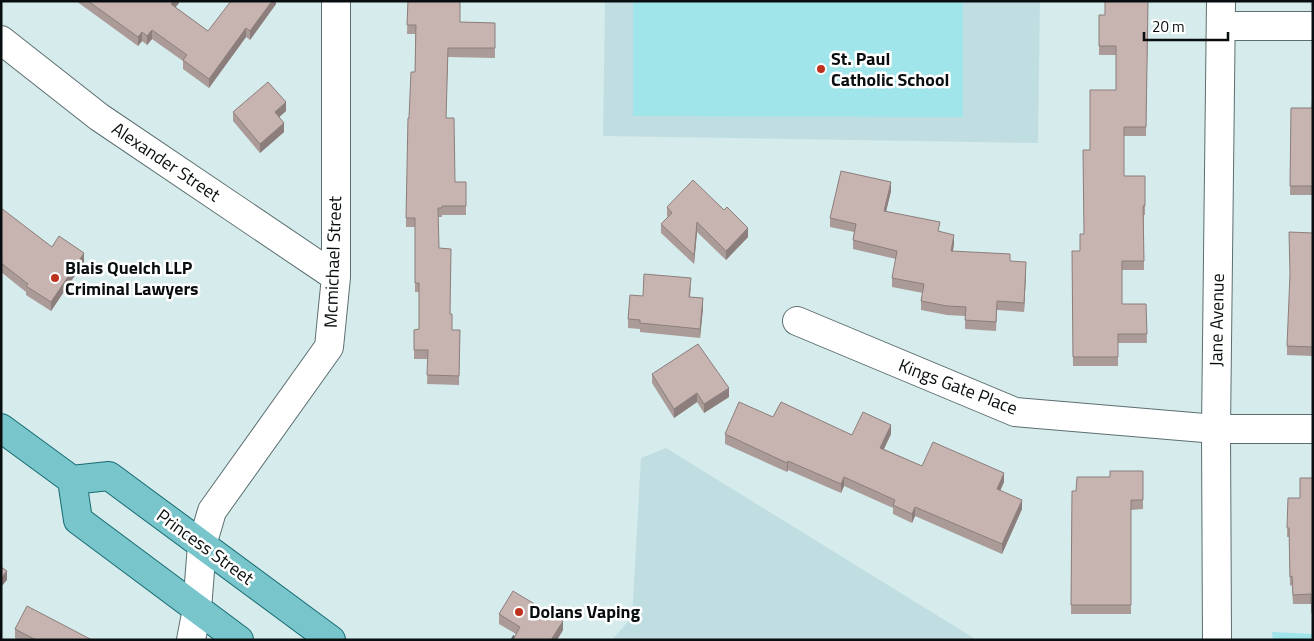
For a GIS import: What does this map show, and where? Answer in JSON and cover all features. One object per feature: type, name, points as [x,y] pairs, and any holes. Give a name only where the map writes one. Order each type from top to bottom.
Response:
[{"type":"main road","points":[[1,428],[72,480],[78,520],[239,640]]},
{"type":"main road","name":"Princess Street","points":[[72,480],[109,476],[331,640]]},
{"type":"street","name":"Mcmichael Street","points":[[191,640],[197,609],[202,545],[212,511],[329,347],[336,277],[336,1]]},
{"type":"street","points":[[1221,14],[1313,26]]},
{"type":"street","name":"Jane Avenue","points":[[1217,640],[1216,429],[1221,14]]},
{"type":"street","name":"Alexander Street","points":[[1,40],[99,117],[336,277]]},
{"type":"street","name":"Kings Gate Place","points":[[797,321],[1015,412],[1216,429],[1313,429]]},
{"type":"path","points":[[510,632],[515,634],[512,640]]},
{"type":"shaded area","name":"St. Paul Catholic School","points":[[605,1],[1040,1],[1038,143],[603,136]]},
{"type":"shaded area","name":"St. Paul Catholic School","points":[[633,1],[963,1],[963,117],[633,116]]},
{"type":"shaded area","points":[[666,448],[977,640],[612,640],[632,617],[641,458]]},
{"type":"shaded area","points":[[1272,632],[1313,634],[1313,640],[1273,640]]},
{"type":"building","points":[[88,1],[173,1],[171,4],[208,31],[231,1],[272,1],[250,31],[246,28],[209,79],[183,60],[187,55],[152,30],[147,36],[142,32],[138,37]]},
{"type":"building","points":[[408,1],[460,1],[460,22],[495,23],[495,48],[448,48],[446,118],[454,118],[455,182],[466,182],[466,206],[442,206],[442,208],[438,208],[439,248],[451,249],[450,314],[452,314],[452,330],[460,330],[459,376],[427,375],[428,350],[414,350],[414,330],[419,329],[419,283],[415,283],[415,218],[406,218],[408,118],[411,72],[415,72],[416,25],[407,25]]},
{"type":"building","points":[[1105,1],[1148,1],[1146,127],[1124,127],[1124,176],[1145,176],[1145,206],[1143,206],[1144,261],[1122,261],[1122,304],[1146,304],[1147,334],[1118,334],[1118,357],[1073,357],[1072,251],[1080,251],[1080,234],[1084,234],[1083,150],[1090,150],[1090,90],[1116,90],[1116,46],[1099,46],[1099,15],[1105,15]]},
{"type":"building","points":[[268,82],[286,102],[275,112],[284,123],[260,144],[233,112]]},
{"type":"building","points":[[1313,91],[1313,186],[1290,186],[1291,108],[1312,108]]},
{"type":"building","points":[[841,171],[891,182],[884,211],[940,222],[938,231],[954,235],[951,251],[1010,254],[1010,261],[1026,262],[1024,303],[997,301],[996,322],[965,320],[966,307],[947,306],[921,301],[924,284],[892,278],[897,251],[853,240],[856,224],[830,218]]},
{"type":"building","points":[[693,180],[724,210],[727,207],[748,228],[726,251],[697,222],[694,255],[661,224],[672,213],[667,207]]},
{"type":"building","points":[[1,208],[52,247],[59,236],[84,253],[51,302],[26,286],[28,284],[1,263]]},
{"type":"building","points":[[1289,232],[1313,233],[1313,347],[1287,346],[1290,274]]},
{"type":"building","points":[[644,274],[691,278],[689,297],[703,298],[700,329],[640,323],[640,320],[628,319],[630,295],[643,296]]},
{"type":"building","points":[[698,344],[729,388],[704,404],[697,393],[674,409],[652,374]]},
{"type":"building","points":[[739,402],[773,417],[781,402],[852,435],[863,412],[891,425],[880,448],[922,466],[933,442],[1004,473],[997,489],[1022,500],[1002,544],[915,507],[912,514],[893,505],[895,500],[844,477],[841,484],[788,461],[787,463],[725,434]]},
{"type":"building","points":[[1110,471],[1143,471],[1143,500],[1131,500],[1131,605],[1071,605],[1072,491],[1076,491],[1077,477],[1110,477]]},
{"type":"building","points":[[1300,478],[1313,478],[1313,604],[1311,604],[1311,594],[1293,595],[1292,576],[1290,577],[1289,528],[1287,528],[1288,498],[1300,498]]},
{"type":"building","points":[[1,567],[7,571],[1,578]]},
{"type":"building","name":"Dolans Vaping","points":[[513,591],[563,621],[551,640],[513,640],[520,627],[499,614]]},
{"type":"building","points":[[27,606],[92,640],[36,640],[15,629]]},
{"type":"place","name":"St. Paul Catholic School","points":[[821,69]]},
{"type":"place","name":"Blais Quelch LLP Criminal Lawyers","points":[[55,278]]},
{"type":"place","name":"Dolans Vaping","points":[[519,612]]}]
